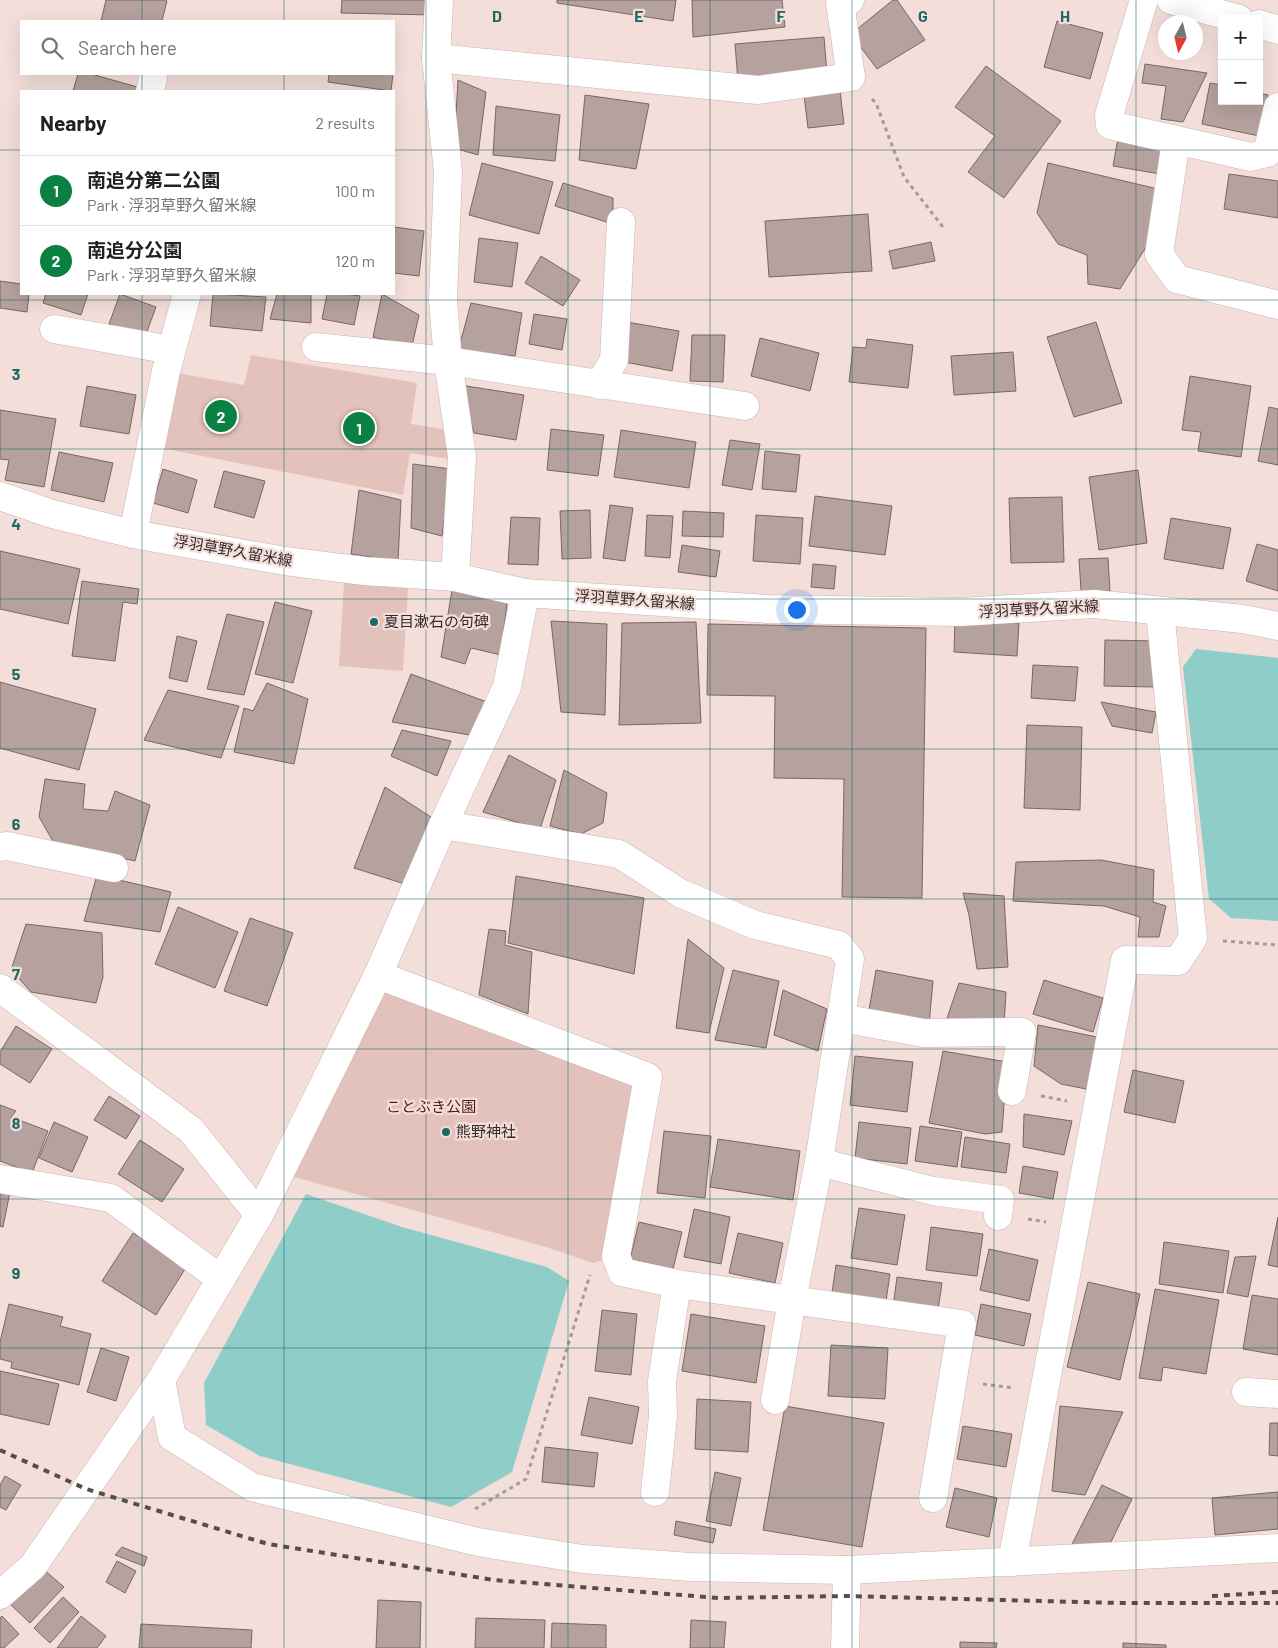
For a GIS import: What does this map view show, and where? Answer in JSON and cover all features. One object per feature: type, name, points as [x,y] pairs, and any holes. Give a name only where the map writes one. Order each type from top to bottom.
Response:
[{"type":"street","points":[[439,0],[436,58],[448,172],[444,300],[448,361],[462,457],[455,577]]},
{"type":"street","points":[[436,58],[758,90],[851,77],[840,3],[850,0]]},
{"type":"street","points":[[1144,0],[1109,115],[1110,125],[1250,157],[1267,153],[1278,107]]},
{"type":"street","points":[[1171,0],[1225,15]]},
{"type":"street","points":[[1263,25],[1278,30]]},
{"type":"street","points":[[1176,141],[1159,254],[1178,279],[1278,305]]},
{"type":"street","points":[[599,385],[614,360],[621,222]]},
{"type":"street","points":[[133,534],[166,371],[187,295]]},
{"type":"street","points":[[54,329],[172,350]]},
{"type":"street","points":[[316,347],[448,361],[745,406]]},
{"type":"street","name":"浮羽草野久留米線","points":[[0,496],[52,514],[133,534],[285,560],[364,570],[455,577],[525,592],[768,609],[960,612],[1094,604],[1243,619],[1278,626]]},
{"type":"street","points":[[0,1595],[33,1566],[161,1380],[259,1215],[378,975],[443,825],[507,688],[525,592]]},
{"type":"street","points":[[1012,1562],[1125,960],[1178,961],[1193,938],[1160,611]]},
{"type":"street","points":[[443,825],[619,854],[680,893],[755,925],[839,945],[850,959],[819,1162],[775,1400]]},
{"type":"street","points":[[0,847],[7,846],[114,868]]},
{"type":"street","points":[[378,975],[648,1077],[616,1256],[622,1272],[677,1284],[962,1324],[933,1498]]},
{"type":"street","points":[[0,988],[191,1130],[259,1215]]},
{"type":"street","points":[[841,1018],[924,1033],[1022,1032],[1012,1091]]},
{"type":"street","points":[[819,1162],[933,1191],[1000,1200],[998,1216]]},
{"type":"street","points":[[0,1179],[111,1198],[221,1279]]},
{"type":"street","points":[[655,1492],[663,1416],[662,1381],[677,1284]]},
{"type":"street","points":[[161,1380],[172,1437],[252,1488],[478,1542],[582,1559],[690,1567],[847,1570],[1278,1548]]},
{"type":"street","points":[[1246,1392],[1278,1394]]},
{"type":"street","points":[[845,1648],[847,1570]]},
{"type":"path","points":[[851,77],[876,103],[904,177],[943,227]]},
{"type":"path","points":[[1193,938],[1278,945]]},
{"type":"path","points":[[472,1511],[526,1479],[593,1264],[616,1256]]},
{"type":"path","points":[[952,1381],[1044,1391]]},
{"type":"green space","points":[[251,355],[417,383],[411,424],[459,432],[462,461],[410,453],[403,495],[151,446],[166,371],[244,385]]},
{"type":"green space","points":[[345,568],[409,572],[403,671],[339,666]]},
{"type":"green space","name":"ことぶき公園","points":[[378,975],[648,1077],[616,1256],[593,1263],[546,1247],[280,1173]]},
{"type":"water","points":[[1196,649],[1278,658],[1278,921],[1231,918],[1209,899],[1183,667]]},
{"type":"water","points":[[306,1194],[402,1227],[547,1267],[569,1281],[512,1472],[451,1507],[260,1456],[206,1425],[204,1383]]},
{"type":"building","points":[[106,0],[167,1],[162,20],[101,20]]},
{"type":"building","points":[[342,0],[430,0],[431,15],[341,13]]},
{"type":"building","points":[[557,0],[676,0],[673,21],[557,3]]},
{"type":"building","points":[[692,0],[782,0],[785,27],[693,37]]},
{"type":"building","points":[[893,0],[897,0],[925,40],[877,69],[851,34]]},
{"type":"building","points":[[1057,21],[1103,33],[1090,79],[1044,67]]},
{"type":"building","points":[[824,37],[827,74],[738,81],[735,44]]},
{"type":"building","points":[[1145,64],[1207,73],[1183,122],[1161,119],[1166,86],[1142,83]]},
{"type":"building","points":[[986,66],[1061,121],[1004,198],[968,172],[995,136],[955,107]]},
{"type":"building","points":[[78,75],[95,75],[141,88],[140,90],[73,90]]},
{"type":"building","points":[[329,75],[393,75],[391,90],[328,82]]},
{"type":"building","points":[[458,80],[486,92],[478,155],[454,148]]},
{"type":"building","points":[[1210,83],[1218,84],[1218,105],[1263,105],[1263,94],[1268,95],[1264,137],[1202,124]]},
{"type":"building","points":[[840,91],[844,124],[808,128],[804,95]]},
{"type":"building","points":[[585,95],[649,104],[636,169],[579,160]]},
{"type":"building","points":[[496,106],[560,115],[555,161],[493,155]]},
{"type":"building","points":[[1118,138],[1165,146],[1160,174],[1113,166]]},
{"type":"building","points":[[482,163],[553,182],[539,234],[469,215]]},
{"type":"building","points":[[1048,163],[1158,189],[1151,239],[1120,289],[1088,284],[1087,255],[1058,244],[1037,213]]},
{"type":"building","points":[[1229,174],[1278,181],[1278,218],[1224,209]]},
{"type":"building","points":[[563,183],[613,198],[613,224],[555,206]]},
{"type":"building","points":[[868,214],[872,271],[769,277],[765,221]]},
{"type":"building","points":[[395,227],[424,231],[419,276],[395,273]]},
{"type":"building","points":[[479,238],[518,243],[512,287],[474,282]]},
{"type":"building","points":[[931,242],[935,261],[893,269],[889,251]]},
{"type":"building","points":[[541,256],[580,280],[563,306],[525,283]]},
{"type":"building","points":[[0,281],[20,284],[20,295],[29,295],[27,312],[0,308]]},
{"type":"building","points":[[46,295],[88,295],[81,315],[43,303]]},
{"type":"building","points":[[120,295],[156,307],[145,337],[109,324]]},
{"type":"building","points":[[213,295],[266,297],[262,331],[210,326]]},
{"type":"building","points":[[277,295],[311,295],[311,323],[270,319]]},
{"type":"building","points":[[327,295],[360,296],[354,325],[322,319]]},
{"type":"building","points":[[382,295],[419,315],[412,346],[373,337]]},
{"type":"building","points":[[471,303],[522,313],[515,356],[458,351]]},
{"type":"building","points":[[534,314],[567,319],[562,350],[529,344]]},
{"type":"building","points":[[621,321],[679,331],[672,371],[614,360]]},
{"type":"building","points":[[1096,322],[1122,403],[1074,417],[1047,337]]},
{"type":"building","points":[[692,335],[725,335],[723,382],[690,381]]},
{"type":"building","points":[[760,338],[819,353],[810,391],[751,376]]},
{"type":"building","points":[[867,339],[913,345],[908,388],[849,382],[853,347],[866,348]]},
{"type":"building","points":[[1013,352],[1016,391],[954,395],[951,356]]},
{"type":"building","points":[[1190,376],[1251,386],[1241,457],[1198,451],[1201,432],[1182,430]]},
{"type":"building","points":[[460,385],[524,395],[516,440],[474,433]]},
{"type":"building","points":[[87,386],[136,395],[129,434],[80,426]]},
{"type":"building","points":[[1269,407],[1278,409],[1278,465],[1258,461]]},
{"type":"building","points":[[0,410],[56,419],[44,487],[5,480],[9,460],[0,459]]},
{"type":"building","points":[[551,429],[604,435],[598,476],[547,470]]},
{"type":"building","points":[[621,430],[696,442],[689,488],[614,477]]},
{"type":"building","points":[[730,440],[760,444],[752,490],[722,485]]},
{"type":"building","points":[[765,451],[800,455],[796,492],[762,489]]},
{"type":"building","points":[[59,452],[113,463],[104,502],[51,490]]},
{"type":"building","points":[[413,464],[451,469],[442,536],[411,528]]},
{"type":"building","points":[[163,469],[197,480],[188,513],[153,503]]},
{"type":"building","points":[[1138,470],[1147,543],[1099,550],[1089,477]]},
{"type":"building","points":[[224,471],[265,481],[254,518],[214,507]]},
{"type":"building","points":[[359,490],[401,500],[398,561],[351,554]]},
{"type":"building","points":[[815,496],[892,506],[885,555],[809,546]]},
{"type":"building","points":[[1062,497],[1064,562],[1011,563],[1009,498]]},
{"type":"building","points":[[610,505],[633,508],[625,561],[603,558]]},
{"type":"building","points":[[590,510],[591,558],[562,559],[560,511]]},
{"type":"building","points":[[683,511],[724,513],[723,537],[682,536]]},
{"type":"building","points":[[647,515],[673,516],[670,558],[645,556]]},
{"type":"building","points":[[756,515],[803,518],[800,564],[753,561]]},
{"type":"building","points":[[511,517],[540,518],[538,565],[508,564]]},
{"type":"building","points":[[1171,518],[1231,528],[1223,569],[1164,559]]},
{"type":"building","points":[[1257,544],[1278,550],[1278,591],[1246,581]]},
{"type":"building","points":[[682,545],[720,551],[716,577],[678,572]]},
{"type":"building","points":[[0,551],[80,569],[68,624],[0,609]]},
{"type":"building","points":[[1108,558],[1110,591],[1081,591],[1079,559]]},
{"type":"building","points":[[813,564],[836,566],[834,589],[811,587]]},
{"type":"building","points":[[82,581],[139,589],[137,604],[123,602],[115,661],[72,656]]},
{"type":"building","points":[[452,590],[507,603],[501,655],[471,648],[465,664],[441,657]]},
{"type":"building","points":[[275,602],[312,611],[293,683],[255,674]]},
{"type":"building","points":[[227,614],[264,622],[244,695],[207,689]]},
{"type":"building","points":[[955,619],[1019,623],[1017,656],[954,652]]},
{"type":"building","points":[[551,621],[607,624],[605,715],[561,712]]},
{"type":"building","points":[[696,622],[701,723],[619,725],[622,623]]},
{"type":"building","points":[[708,624],[926,628],[922,898],[842,897],[844,779],[774,778],[775,696],[707,695]]},
{"type":"building","points":[[177,636],[197,641],[187,682],[169,678]]},
{"type":"building","points":[[1105,640],[1157,641],[1156,687],[1104,686]]},
{"type":"building","points":[[1033,665],[1078,667],[1075,701],[1031,698]]},
{"type":"building","points":[[411,674],[487,702],[476,736],[392,722]]},
{"type":"building","points":[[0,682],[96,709],[79,770],[0,748]]},
{"type":"building","points":[[267,683],[308,699],[294,764],[234,752],[244,708],[253,711]]},
{"type":"building","points":[[168,690],[239,706],[221,758],[144,740]]},
{"type":"building","points":[[1101,702],[1156,712],[1152,733],[1112,726]]},
{"type":"building","points":[[1027,725],[1082,727],[1080,810],[1024,808]]},
{"type":"building","points":[[402,730],[451,741],[437,776],[391,756]]},
{"type":"building","points":[[509,755],[556,780],[540,829],[483,812]]},
{"type":"building","points":[[564,770],[607,793],[603,823],[581,834],[550,826]]},
{"type":"building","points":[[45,779],[85,784],[83,809],[108,811],[115,791],[150,805],[135,861],[54,843],[39,817]]},
{"type":"building","points":[[385,787],[437,821],[411,886],[354,868]]},
{"type":"building","points":[[1101,860],[1154,870],[1153,902],[1166,906],[1159,937],[1138,937],[1140,917],[1104,906],[1013,901],[1016,862]]},
{"type":"building","points":[[97,875],[171,892],[160,932],[84,921]]},
{"type":"building","points":[[516,876],[644,898],[634,974],[508,943]]},
{"type":"building","points":[[963,893],[1004,896],[1008,967],[977,969],[969,915]]},
{"type":"building","points":[[178,907],[238,932],[215,988],[155,964]]},
{"type":"building","points":[[250,918],[293,933],[267,1006],[224,991]]},
{"type":"building","points":[[26,924],[102,933],[103,977],[96,1003],[31,992],[11,970]]},
{"type":"building","points":[[489,929],[506,931],[505,945],[532,952],[528,1014],[479,995]]},
{"type":"building","points":[[688,939],[724,968],[709,1033],[676,1028]]},
{"type":"building","points":[[733,970],[779,981],[766,1048],[715,1040]]},
{"type":"building","points":[[876,970],[933,981],[929,1025],[869,1010]]},
{"type":"building","points":[[1044,980],[1103,998],[1093,1032],[1033,1014]]},
{"type":"building","points":[[959,983],[1006,992],[1004,1026],[945,1024]]},
{"type":"building","points":[[783,990],[827,1009],[818,1051],[774,1035]]},
{"type":"building","points":[[1038,1025],[1097,1037],[1091,1090],[1061,1084],[1034,1066]]},
{"type":"building","points":[[16,1026],[52,1049],[30,1083],[0,1064],[0,1052]]},
{"type":"building","points":[[943,1051],[1007,1062],[1002,1132],[985,1134],[929,1123]]},
{"type":"building","points":[[855,1056],[913,1062],[907,1112],[850,1105]]},
{"type":"building","points":[[1133,1070],[1184,1081],[1175,1123],[1124,1112]]},
{"type":"building","points":[[109,1096],[140,1116],[126,1139],[94,1120]]},
{"type":"building","points":[[0,1105],[16,1111],[11,1117],[48,1131],[32,1173],[0,1161]]},
{"type":"building","points":[[1024,1114],[1072,1121],[1064,1155],[1023,1147]]},
{"type":"building","points":[[54,1122],[88,1137],[72,1172],[39,1158]]},
{"type":"building","points":[[859,1122],[911,1128],[907,1164],[855,1158]]},
{"type":"building","points":[[920,1126],[962,1132],[957,1167],[915,1161]]},
{"type":"building","points":[[664,1131],[711,1136],[705,1198],[657,1193]]},
{"type":"building","points":[[965,1137],[1010,1144],[1006,1173],[961,1167]]},
{"type":"building","points":[[718,1139],[800,1151],[793,1200],[710,1187]]},
{"type":"building","points":[[140,1140],[184,1169],[162,1202],[118,1174]]},
{"type":"building","points":[[1023,1166],[1058,1172],[1053,1199],[1019,1193]]},
{"type":"building","points":[[0,1190],[10,1192],[3,1227],[0,1226]]},
{"type":"building","points":[[859,1208],[905,1215],[897,1265],[851,1258]]},
{"type":"building","points":[[694,1209],[730,1217],[721,1264],[684,1257]]},
{"type":"building","points":[[1278,1217],[1278,1267],[1268,1265]]},
{"type":"building","points":[[639,1222],[682,1232],[673,1269],[630,1259]]},
{"type":"building","points":[[931,1227],[983,1234],[977,1276],[926,1270]]},
{"type":"building","points":[[133,1233],[187,1266],[156,1315],[102,1281]]},
{"type":"building","points":[[738,1233],[783,1243],[775,1283],[729,1273]]},
{"type":"building","points":[[1164,1242],[1229,1251],[1223,1293],[1159,1284]]},
{"type":"building","points":[[989,1249],[1038,1260],[1029,1301],[980,1290]]},
{"type":"building","points":[[1256,1256],[1248,1297],[1227,1293],[1235,1257]]},
{"type":"building","points":[[836,1265],[890,1274],[883,1321],[829,1313]]},
{"type":"building","points":[[897,1277],[942,1283],[935,1329],[891,1322]]},
{"type":"building","points":[[1088,1282],[1140,1294],[1120,1380],[1067,1367]]},
{"type":"building","points":[[1155,1289],[1219,1300],[1206,1374],[1163,1367],[1161,1381],[1139,1378]]},
{"type":"building","points":[[1252,1295],[1278,1299],[1278,1355],[1243,1349]]},
{"type":"building","points":[[9,1304],[63,1317],[60,1326],[91,1334],[79,1385],[11,1368],[12,1362],[0,1359],[0,1342]]},
{"type":"building","points":[[981,1304],[1031,1314],[1024,1346],[975,1335]]},
{"type":"building","points":[[602,1310],[637,1314],[631,1375],[595,1371]]},
{"type":"building","points":[[691,1314],[765,1326],[756,1383],[682,1371]]},
{"type":"building","points":[[831,1345],[888,1348],[885,1399],[828,1396]]},
{"type":"building","points":[[101,1348],[129,1357],[116,1401],[87,1392]]},
{"type":"building","points":[[0,1371],[59,1384],[49,1425],[0,1414]]},
{"type":"building","points":[[589,1397],[639,1407],[632,1444],[581,1435]]},
{"type":"building","points":[[697,1399],[751,1402],[748,1452],[695,1449]]},
{"type":"building","points":[[785,1406],[884,1423],[862,1547],[763,1530]]},
{"type":"building","points":[[1060,1406],[1123,1412],[1085,1495],[1052,1491]]},
{"type":"building","points":[[1270,1423],[1278,1423],[1278,1456],[1269,1455]]},
{"type":"building","points":[[963,1426],[1012,1434],[1006,1467],[957,1459]]},
{"type":"building","points":[[545,1447],[598,1453],[594,1487],[542,1482]]},
{"type":"building","points":[[715,1472],[741,1478],[731,1526],[706,1521]]},
{"type":"building","points":[[5,1476],[21,1485],[6,1510],[0,1507],[0,1485]]},
{"type":"building","points":[[1102,1485],[1132,1499],[1107,1550],[1068,1552]]},
{"type":"building","points":[[955,1488],[997,1498],[989,1537],[946,1527]]},
{"type":"building","points":[[1278,1492],[1278,1529],[1215,1535],[1212,1498]]},
{"type":"building","points":[[676,1521],[716,1529],[713,1543],[674,1535]]},
{"type":"building","points":[[122,1547],[147,1557],[144,1566],[115,1555]]},
{"type":"building","points":[[117,1561],[136,1571],[125,1593],[106,1582]]},
{"type":"building","points":[[43,1569],[64,1587],[30,1623],[10,1604]]},
{"type":"building","points":[[63,1597],[79,1612],[50,1643],[34,1628]]},
{"type":"building","points":[[378,1600],[421,1602],[420,1648],[376,1648]]},
{"type":"building","points":[[2,1616],[19,1634],[4,1648],[0,1648],[0,1618]]},
{"type":"building","points":[[81,1616],[106,1636],[97,1648],[57,1648]]},
{"type":"building","points":[[476,1618],[545,1620],[544,1648],[475,1648]]},
{"type":"building","points":[[691,1620],[726,1622],[724,1648],[690,1648]]},
{"type":"building","points":[[552,1623],[606,1625],[606,1648],[551,1648]]},
{"type":"building","points":[[141,1624],[252,1630],[251,1648],[139,1648]]},
{"type":"building","points":[[960,1642],[997,1643],[996,1648],[960,1648]]},
{"type":"building","points":[[1123,1643],[1166,1645],[1166,1648],[1123,1648]]},
{"type":"railway","points":[[0,1450],[86,1489],[268,1544],[494,1580],[718,1598],[846,1596],[1119,1603],[1278,1603]]},
{"type":"railway","points":[[1212,1596],[1278,1592]]},
{"type":"place","name":"南追分公園","points":[[221,416]]},
{"type":"place","name":"南追分第二公園","points":[[359,428]]},
{"type":"place","name":"夏目漱石の句碑","points":[[374,622]]},
{"type":"place","name":"熊野神社","points":[[446,1132]]}]
